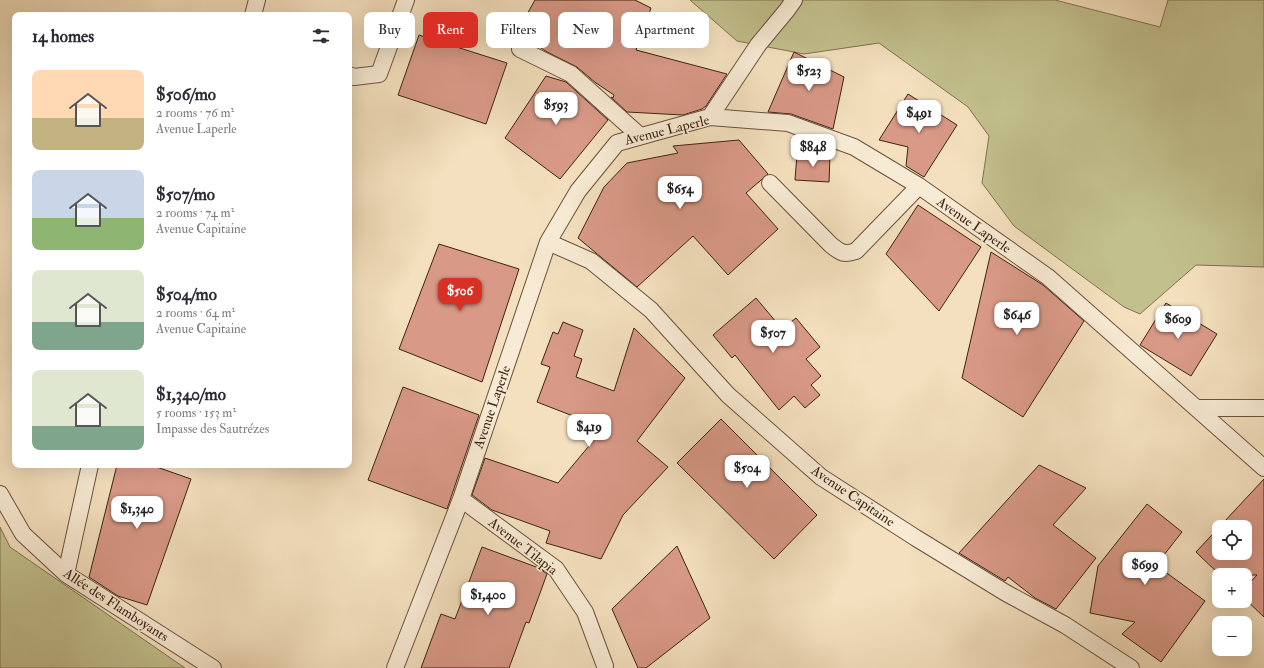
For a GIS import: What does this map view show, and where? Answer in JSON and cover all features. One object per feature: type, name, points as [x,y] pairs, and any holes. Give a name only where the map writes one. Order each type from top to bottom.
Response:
[{"type":"street","points":[[254,12],[257,0]]},
{"type":"street","points":[[352,76],[379,74],[406,0]]},
{"type":"street","points":[[710,117],[758,45],[794,0]]},
{"type":"street","points":[[520,49],[571,74],[640,136]]},
{"type":"street","name":"Avenue Laperle","points":[[395,668],[461,499],[548,242],[578,191],[617,143],[710,117],[788,123],[854,147],[919,186],[1048,277],[1198,408],[1264,468]]},
{"type":"street","points":[[770,183],[831,246],[838,251],[847,254],[856,251],[919,186]]},
{"type":"street","name":"Avenue Capitaine","points":[[548,242],[591,261],[651,310],[728,395],[821,477],[916,538],[1006,593],[1065,625],[1131,668]]},
{"type":"street","points":[[1198,408],[1264,408]]},
{"type":"street","points":[[66,574],[89,468]]},
{"type":"street","name":"Allée des Flamboyants","points":[[0,494],[23,534],[66,574],[213,668]]},
{"type":"street","name":"Avenue Tilapia","points":[[461,499],[556,569],[585,612],[605,666]]},
{"type":"shaded area","points":[[690,0],[1055,0],[1160,27],[1168,0],[1264,0],[1264,267],[1196,265],[1140,314],[1124,307],[1014,226],[982,183],[989,136],[968,107],[879,43],[804,54],[737,41],[709,17],[709,12],[704,12]]},
{"type":"shaded area","points":[[0,527],[10,547],[185,668],[0,668]]},
{"type":"building","points":[[535,0],[635,0],[651,8],[650,12],[621,12],[621,48],[637,48],[636,50],[727,74],[706,106],[702,109],[683,115],[627,112],[611,97],[613,98],[614,95],[596,83],[577,67],[541,48],[550,48],[550,12],[528,12]]},
{"type":"building","points":[[419,35],[423,36],[423,48],[460,48],[507,63],[486,124],[398,95]]},
{"type":"building","points":[[794,52],[844,77],[833,129],[791,114],[768,112]]},
{"type":"building","points":[[546,76],[566,82],[608,120],[560,179],[505,138]]},
{"type":"building","points":[[908,94],[957,125],[924,177],[906,166],[908,147],[879,140]]},
{"type":"building","points":[[739,140],[768,174],[746,193],[778,229],[728,275],[693,236],[637,287],[578,238],[604,187],[627,163],[678,153],[673,146]]},
{"type":"building","points":[[797,154],[830,155],[829,182],[795,180]]},
{"type":"building","points":[[918,205],[981,247],[939,311],[886,254]]},
{"type":"building","points":[[439,244],[519,269],[482,382],[399,349]]},
{"type":"building","points":[[991,252],[1043,285],[1084,321],[1023,417],[962,378]]},
{"type":"building","points":[[756,298],[782,329],[796,318],[820,347],[806,359],[821,376],[811,385],[820,395],[805,408],[794,396],[779,410],[735,355],[732,358],[713,335]]},
{"type":"building","points":[[1166,303],[1217,334],[1191,376],[1140,345]]},
{"type":"building","points":[[563,322],[583,330],[574,356],[582,359],[576,377],[614,391],[634,328],[685,378],[637,441],[668,467],[623,515],[601,559],[546,543],[550,531],[492,510],[472,495],[485,458],[558,483],[604,428],[537,402],[550,367],[541,364],[553,332],[558,334]]},
{"type":"building","points":[[403,387],[479,415],[447,509],[368,480]]},
{"type":"building","points":[[721,419],[817,515],[774,559],[677,463]]},
{"type":"building","points":[[1039,465],[1086,488],[1053,525],[1096,558],[1056,609],[1035,598],[1008,577],[1005,581],[959,553]]},
{"type":"building","points":[[116,468],[160,468],[191,479],[147,605],[118,596],[89,577]]},
{"type":"building","points":[[1264,479],[1264,617],[1252,606],[1252,580],[1257,575],[1252,575],[1252,568],[1213,568],[1196,552],[1212,535],[1212,560],[1252,560],[1252,520],[1226,520]]},
{"type":"building","points":[[1147,504],[1182,532],[1156,565],[1205,601],[1161,662],[1122,634],[1135,622],[1090,613],[1098,566]]},
{"type":"building","points":[[677,546],[710,618],[646,668],[638,668],[612,609]]},
{"type":"building","points":[[482,547],[539,568],[547,574],[529,623],[526,622],[509,668],[421,668],[441,614],[455,619]]}]
